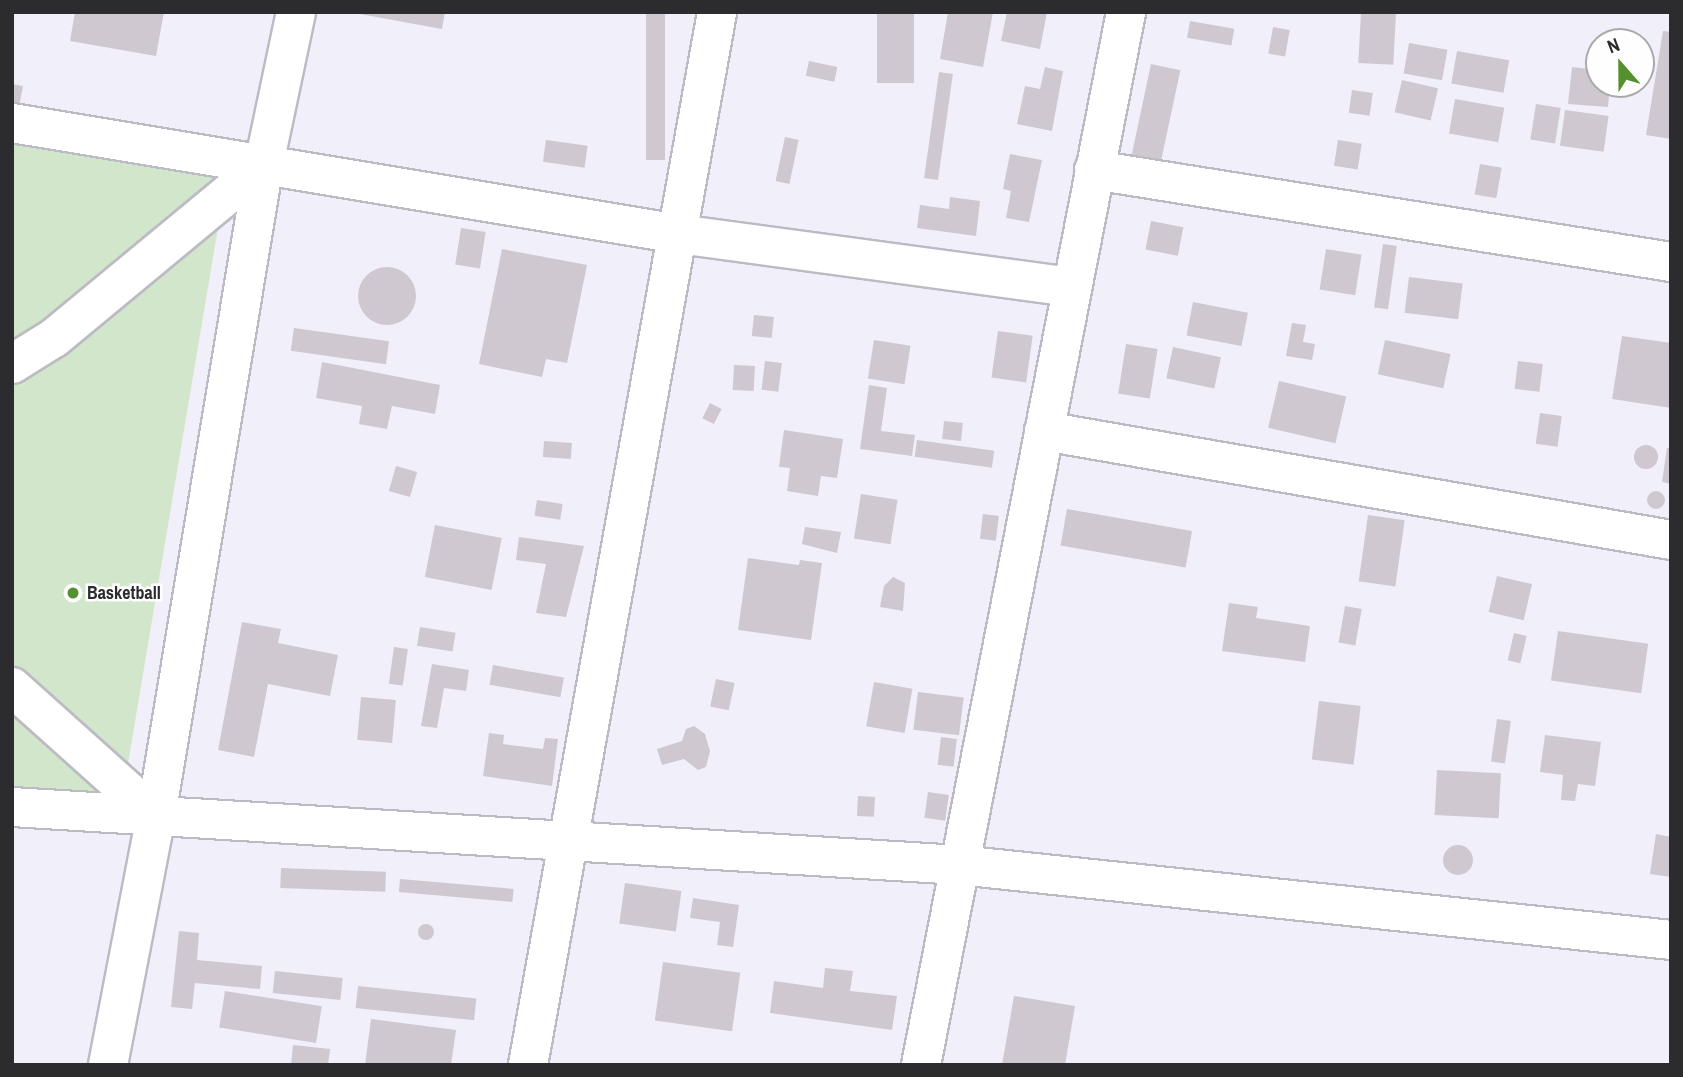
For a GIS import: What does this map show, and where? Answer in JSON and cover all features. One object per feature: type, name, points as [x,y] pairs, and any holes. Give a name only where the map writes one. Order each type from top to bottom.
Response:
[{"type":"street","points":[[108,1065],[156,816],[264,164],[296,12]]},
{"type":"street","points":[[528,1065],[717,12]]},
{"type":"street","points":[[921,1065],[1126,12]]},
{"type":"street","points":[[12,123],[679,234],[1071,286]]},
{"type":"street","points":[[12,364],[54,338],[264,164]]},
{"type":"street","points":[[1094,170],[1671,262]]},
{"type":"street","points":[[1044,430],[1671,540]]},
{"type":"street","points":[[12,687],[156,816]]},
{"type":"street","points":[[12,807],[959,865],[1671,940]]},
{"type":"green space","points":[[12,133],[228,168],[121,805],[12,788]]},
{"type":"building","points":[[75,12],[164,12],[156,56],[70,41]]},
{"type":"building","points":[[349,12],[445,12],[442,29]]},
{"type":"building","points":[[646,12],[665,12],[665,160],[646,160]]},
{"type":"building","points":[[877,12],[914,12],[914,83],[877,83]]},
{"type":"building","points":[[948,12],[993,12],[983,67],[940,59]]},
{"type":"building","points":[[1007,12],[1047,12],[1040,49],[1001,41]]},
{"type":"building","points":[[1361,12],[1396,14],[1393,65],[1358,63]]},
{"type":"building","points":[[1190,21],[1234,29],[1231,46],[1187,38]]},
{"type":"building","points":[[1273,27],[1290,30],[1285,57],[1268,54]]},
{"type":"building","points":[[1663,31],[1671,32],[1671,139],[1646,135],[1652,98],[1655,98],[1655,80]]},
{"type":"building","points":[[1409,43],[1447,50],[1442,80],[1404,74]]},
{"type":"building","points":[[1457,51],[1509,60],[1503,93],[1451,83]]},
{"type":"building","points":[[809,61],[837,67],[834,82],[806,76]]},
{"type":"building","points":[[1151,64],[1180,70],[1160,164],[1131,158]]},
{"type":"building","points":[[1045,67],[1063,71],[1052,131],[1017,124],[1025,86],[1040,89]]},
{"type":"building","points":[[1572,67],[1585,68],[1585,98],[1609,98],[1608,107],[1568,104]]},
{"type":"building","points":[[939,72],[953,74],[938,180],[924,178]]},
{"type":"building","points":[[1402,80],[1438,88],[1431,120],[1395,112]]},
{"type":"building","points":[[12,84],[23,86],[18,112],[12,111]]},
{"type":"building","points":[[1352,90],[1373,93],[1370,116],[1349,113]]},
{"type":"building","points":[[1455,99],[1504,108],[1498,142],[1449,133]]},
{"type":"building","points":[[1536,104],[1561,108],[1555,143],[1530,140]]},
{"type":"building","points":[[1565,110],[1609,116],[1604,152],[1560,146]]},
{"type":"building","points":[[785,137],[799,140],[789,184],[776,181]]},
{"type":"building","points":[[546,140],[588,146],[585,168],[543,162]]},
{"type":"building","points":[[1338,140],[1362,144],[1358,169],[1334,166]]},
{"type":"building","points":[[1010,154],[1042,160],[1029,222],[1006,218],[1011,191],[1003,189]]},
{"type":"building","points":[[1480,164],[1502,168],[1496,198],[1475,195]]},
{"type":"building","points":[[950,197],[980,201],[976,236],[917,228],[920,205],[949,209]]},
{"type":"building","points":[[1151,221],[1183,227],[1178,256],[1145,249]]},
{"type":"building","points":[[461,228],[486,232],[480,268],[455,265]]},
{"type":"building","points":[[1383,244],[1397,246],[1388,309],[1374,307]]},
{"type":"building","points":[[502,249],[587,265],[567,363],[546,359],[542,377],[479,364]]},
{"type":"building","points":[[1326,249],[1362,255],[1355,295],[1320,289]]},
{"type":"building","points":[[387,267],[403,272],[411,280],[416,296],[411,312],[403,320],[387,325],[371,320],[363,312],[358,296],[363,280],[371,272]]},
{"type":"building","points":[[1409,277],[1463,284],[1458,319],[1405,313]]},
{"type":"building","points":[[1193,302],[1248,313],[1241,346],[1187,335]]},
{"type":"building","points":[[754,315],[774,317],[772,338],[752,336]]},
{"type":"building","points":[[1292,323],[1306,325],[1303,342],[1315,344],[1312,360],[1286,356]]},
{"type":"building","points":[[294,328],[389,341],[386,364],[291,351]]},
{"type":"building","points":[[998,331],[1033,336],[1026,382],[991,378]]},
{"type":"building","points":[[1622,336],[1671,343],[1671,408],[1612,399]]},
{"type":"building","points":[[874,340],[911,346],[904,384],[868,379]]},
{"type":"building","points":[[1385,340],[1451,354],[1443,388],[1378,374]]},
{"type":"building","points":[[1126,344],[1158,349],[1150,398],[1118,393]]},
{"type":"building","points":[[1173,347],[1221,357],[1214,388],[1166,378]]},
{"type":"building","points":[[765,361],[782,363],[778,392],[761,390]]},
{"type":"building","points":[[1518,361],[1543,364],[1539,392],[1515,389]]},
{"type":"building","points":[[322,362],[440,385],[435,414],[392,406],[387,429],[359,424],[362,406],[316,398]]},
{"type":"building","points":[[734,365],[755,366],[754,391],[733,390]]},
{"type":"building","points":[[1279,381],[1346,397],[1335,443],[1268,428]]},
{"type":"building","points":[[869,385],[887,388],[881,431],[915,435],[912,456],[860,449]]},
{"type":"building","points":[[710,403],[722,409],[714,424],[702,418]]},
{"type":"building","points":[[1540,413],[1562,416],[1557,447],[1536,444]]},
{"type":"building","points":[[944,421],[963,423],[961,441],[942,439]]},
{"type":"building","points":[[784,430],[843,439],[837,478],[821,476],[818,496],[787,491],[790,468],[779,467]]},
{"type":"building","points":[[917,440],[994,451],[992,468],[915,457]]},
{"type":"building","points":[[544,441],[572,443],[571,459],[543,457]]},
{"type":"building","points":[[1641,445],[1651,445],[1658,452],[1658,462],[1651,469],[1641,469],[1634,462],[1634,452]]},
{"type":"building","points":[[1667,448],[1671,448],[1671,484],[1662,482]]},
{"type":"building","points":[[396,466],[417,472],[410,497],[389,491]]},
{"type":"building","points":[[1652,491],[1660,491],[1665,500],[1663,507],[1652,509],[1647,504],[1647,496]]},
{"type":"building","points":[[861,494],[898,500],[891,544],[854,538]]},
{"type":"building","points":[[537,500],[563,504],[560,520],[534,516]]},
{"type":"building","points":[[1067,509],[1192,531],[1186,567],[1061,545]]},
{"type":"building","points":[[983,514],[999,516],[996,541],[980,539]]},
{"type":"building","points":[[1368,515],[1405,520],[1395,586],[1359,581]]},
{"type":"building","points":[[435,525],[502,538],[492,590],[425,577]]},
{"type":"building","points":[[805,527],[841,532],[837,553],[802,544]]},
{"type":"building","points":[[519,537],[584,546],[566,617],[536,613],[546,564],[516,560]]},
{"type":"building","points":[[748,558],[799,565],[800,560],[822,563],[811,640],[738,630]]},
{"type":"building","points":[[1497,576],[1532,584],[1524,620],[1489,612]]},
{"type":"building","points":[[893,577],[905,583],[903,611],[880,607],[884,586]]},
{"type":"building","points":[[1229,603],[1258,607],[1256,618],[1310,626],[1305,662],[1222,651]]},
{"type":"building","points":[[1345,606],[1362,609],[1355,645],[1339,642]]},
{"type":"building","points":[[242,622],[281,629],[278,643],[338,655],[330,696],[268,684],[254,757],[218,750]]},
{"type":"building","points":[[420,627],[456,633],[453,651],[417,646]]},
{"type":"building","points":[[1558,631],[1648,644],[1641,693],[1551,681]]},
{"type":"building","points":[[1514,633],[1527,636],[1520,663],[1508,660]]},
{"type":"building","points":[[394,647],[408,649],[403,686],[389,684]]},
{"type":"building","points":[[432,664],[469,670],[466,691],[444,688],[437,728],[421,726]]},
{"type":"building","points":[[493,665],[564,678],[560,697],[490,685]]},
{"type":"building","points":[[716,679],[735,683],[729,710],[710,706]]},
{"type":"building","points":[[874,682],[912,689],[905,733],[866,726]]},
{"type":"building","points":[[918,692],[964,698],[959,735],[913,730]]},
{"type":"building","points":[[361,697],[396,700],[392,743],[357,740]]},
{"type":"building","points":[[1319,701],[1361,706],[1353,765],[1312,760]]},
{"type":"building","points":[[1497,719],[1511,721],[1505,764],[1491,762]]},
{"type":"building","points":[[694,726],[705,734],[710,751],[706,767],[698,770],[684,759],[662,765],[657,749],[682,741],[686,729]]},
{"type":"building","points":[[489,733],[504,735],[503,744],[543,749],[545,738],[558,739],[552,786],[483,776]]},
{"type":"building","points":[[1545,735],[1601,742],[1595,786],[1578,784],[1575,801],[1561,800],[1563,775],[1540,772]]},
{"type":"building","points":[[941,737],[957,739],[953,767],[938,765]]},
{"type":"building","points":[[1437,770],[1501,773],[1499,818],[1435,815]]},
{"type":"building","points":[[928,792],[949,795],[945,821],[924,818]]},
{"type":"building","points":[[858,796],[875,797],[874,817],[857,816]]},
{"type":"building","points":[[1656,834],[1671,837],[1671,877],[1650,874]]},
{"type":"building","points":[[1458,845],[1469,849],[1473,860],[1469,871],[1458,875],[1447,871],[1443,860],[1447,849]]},
{"type":"building","points":[[281,868],[386,872],[385,892],[280,888]]},
{"type":"building","points":[[400,879],[514,889],[512,902],[399,892]]},
{"type":"building","points":[[625,883],[681,891],[676,932],[619,924]]},
{"type":"building","points":[[693,898],[739,905],[733,947],[717,945],[720,922],[690,918]]},
{"type":"building","points":[[426,924],[432,926],[432,938],[426,940],[420,938],[418,932],[420,926]]},
{"type":"building","points":[[179,931],[199,933],[197,960],[262,966],[260,989],[195,983],[192,1009],[171,1007]]},
{"type":"building","points":[[663,962],[740,973],[732,1031],[655,1020]]},
{"type":"building","points":[[825,968],[853,971],[850,991],[897,996],[892,1030],[770,1013],[774,981],[823,988]]},
{"type":"building","points":[[275,971],[343,978],[340,1000],[273,993]]},
{"type":"building","points":[[358,986],[476,998],[474,1020],[356,1008]]},
{"type":"building","points":[[225,991],[322,1006],[316,1043],[219,1028]]},
{"type":"building","points":[[1014,996],[1075,1006],[1065,1065],[1002,1065]]},
{"type":"building","points":[[371,1019],[456,1030],[451,1065],[365,1065]]},
{"type":"building","points":[[293,1045],[330,1049],[328,1065],[291,1065]]},
{"type":"place","name":"Basketball","points":[[73,593]]}]
